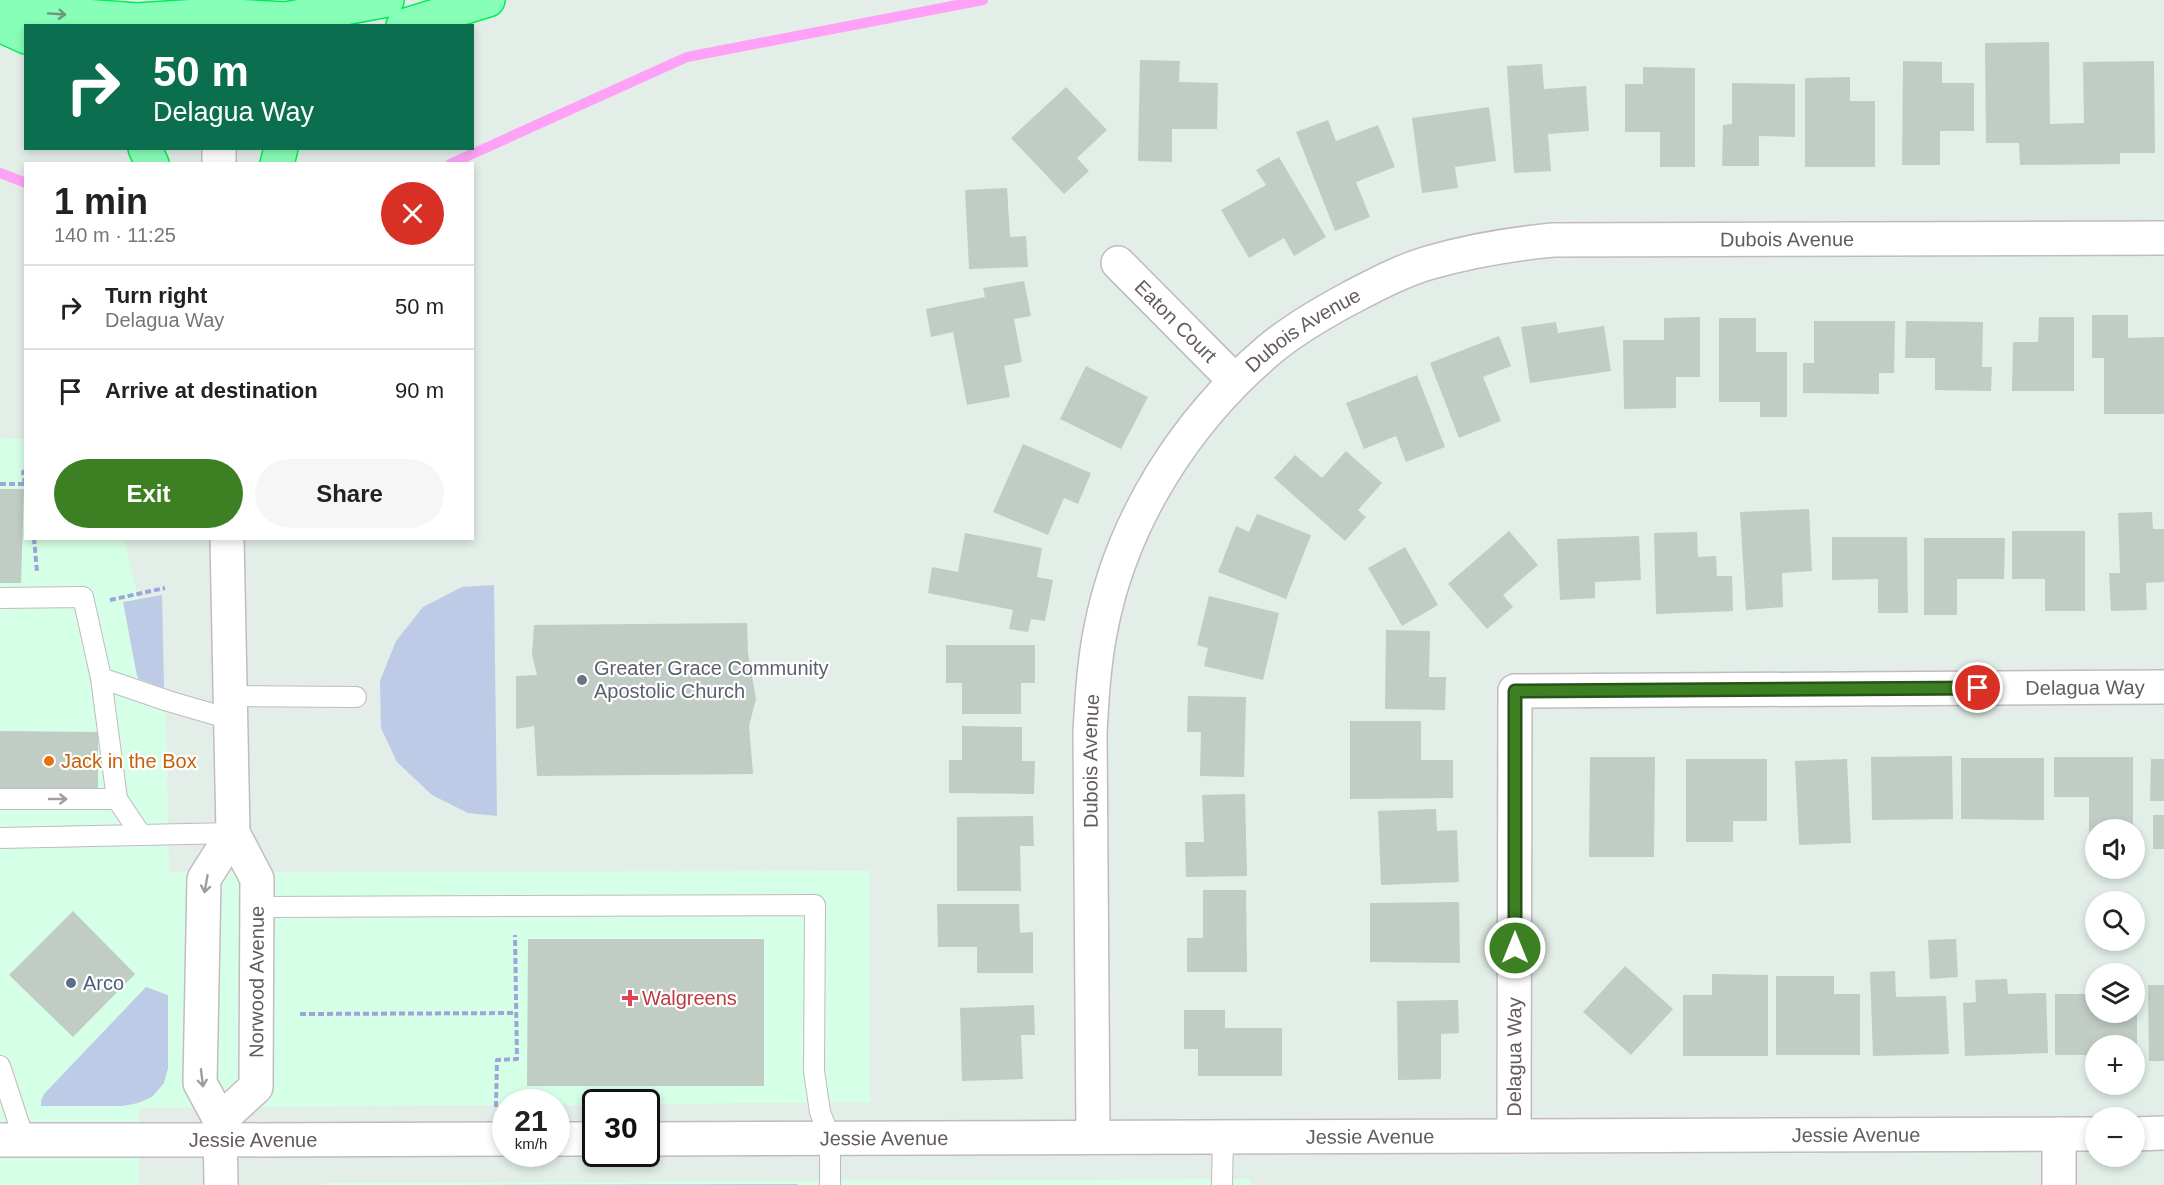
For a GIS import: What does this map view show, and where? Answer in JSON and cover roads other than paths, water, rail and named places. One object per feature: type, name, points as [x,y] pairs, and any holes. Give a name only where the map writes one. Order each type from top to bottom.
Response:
[{"type":"highway","points":[[0,2],[43,13],[137,20],[214,13],[286,19],[387,0]]},
{"type":"highway","points":[[410,24],[488,0]]},
{"type":"highway","points":[[0,25],[24,36]]},
{"type":"street","name":"Dubois Avenue","points":[[1093,1137],[1090,732],[1093,678],[1101,627],[1114,577],[1143,506],[1184,441],[1234,381],[1270,349],[1312,319],[1379,282],[1427,263],[1502,245],[1553,240],[2164,238]]},
{"type":"street","name":"Eaton Court","points":[[1118,263],[1234,381]]},
{"type":"street","name":"Norwood Avenue","points":[[220,1130],[256,1086],[257,879],[233,833],[227,540]]},
{"type":"street","name":"Delagua Way","points":[[1514,1136],[1515,691],[2164,687]]},
{"type":"street","points":[[221,1185],[220,1130],[200,1083],[204,879],[233,833]]},
{"type":"street","name":"Jessie Avenue","points":[[12,1139],[220,1130],[492,1125]]},
{"type":"street","points":[[2145,1134],[2164,1133]]},
{"type":"street","points":[[2059,1134],[2059,1185]]},
{"type":"street","name":"Jessie Avenue","points":[[660,1139],[2085,1134]]},
{"type":"lane","points":[[0,598],[83,597],[101,678],[117,799],[141,835]]},
{"type":"lane","points":[[101,678],[168,702],[230,707],[356,696]]},
{"type":"lane","points":[[0,799],[117,799]]},
{"type":"lane","points":[[0,838],[233,833]]},
{"type":"lane","points":[[258,907],[815,905],[814,1071],[820,1112],[830,1138],[830,1185]]},
{"type":"lane","points":[[0,1066],[12,1139]]},
{"type":"lane","points":[[1222,1185],[1223,1137]]},
{"type":"waterway","points":[[454,162],[687,57],[983,0]]},
{"type":"waterway","points":[[0,173],[24,182]]},
{"type":"place","name":"Greater Grace Community Apostolic Church","points":[[582,680]]},
{"type":"place","name":"Jack in the Box","points":[[49,761]]},
{"type":"place","name":"Arco","points":[[71,983]]},
{"type":"place","name":"Walgreens","points":[[630,998]]}]
